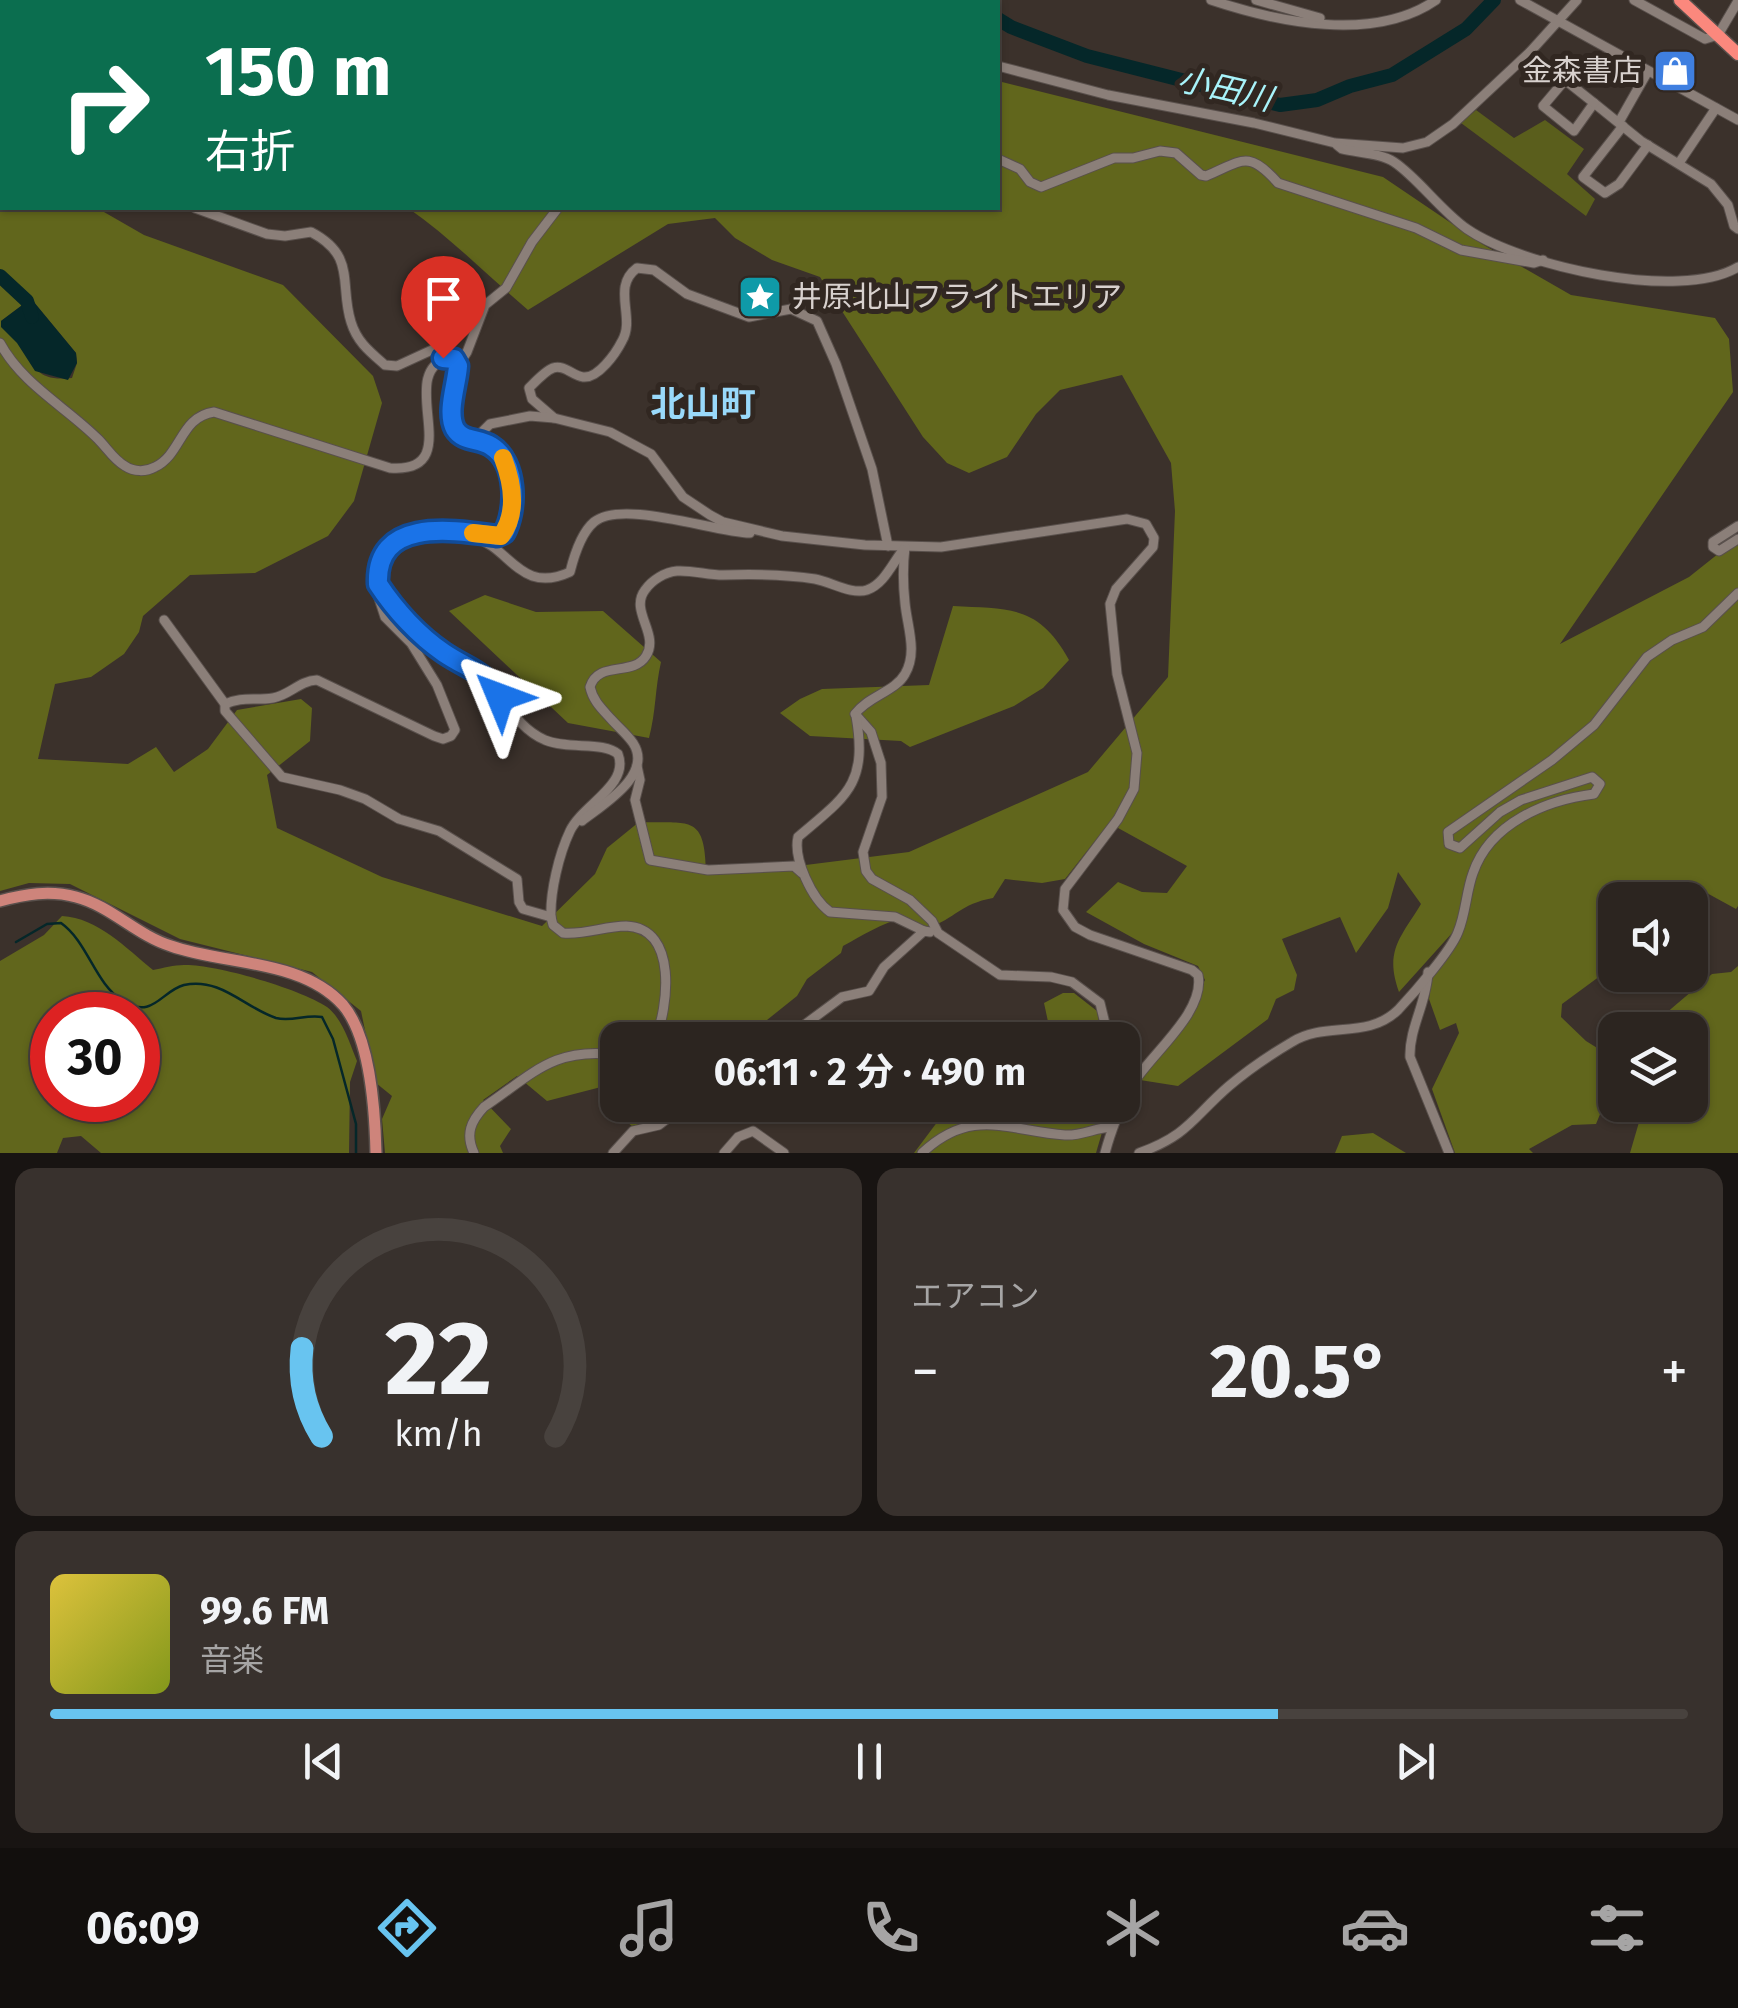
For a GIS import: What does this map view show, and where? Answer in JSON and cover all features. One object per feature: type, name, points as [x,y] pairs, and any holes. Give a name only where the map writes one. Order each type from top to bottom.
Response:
[{"type":"highway","points":[[1680,0],[1738,54]]},
{"type":"main road","points":[[0,901],[34,893],[78,897],[148,938],[302,978],[332,994],[353,1020],[361,1042],[372,1096],[376,1153]]},
{"type":"street","points":[[1211,0],[1262,15],[1337,24],[1406,15],[1436,0]]},
{"type":"street","points":[[1256,0],[1337,24]]},
{"type":"street","points":[[1520,0],[1738,120]]},
{"type":"street","points":[[1000,67],[1108,95],[1335,143],[1403,148],[1427,142],[1453,124],[1530,52],[1577,0]]},
{"type":"street","points":[[1634,0],[1705,39],[1718,36],[1738,0]]},
{"type":"street","points":[[1530,52],[1648,145],[1712,184],[1735,212],[1738,229]]},
{"type":"street","points":[[1648,71],[1621,124],[1583,178],[1605,193],[1618,184],[1648,145]]},
{"type":"street","points":[[1565,80],[1543,106],[1574,131],[1594,103]]},
{"type":"street","points":[[1679,163],[1716,108]]},
{"type":"street","points":[[1335,143],[1342,150],[1391,160],[1439,208],[1469,230],[1543,260],[1601,277],[1676,280],[1702,280],[1738,267]]},
{"type":"street","points":[[1000,161],[1020,169],[1030,182],[1041,187],[1114,158],[1134,158],[1160,151],[1176,153],[1206,176],[1234,161],[1247,159],[1269,172],[1278,184],[1416,228],[1461,250],[1524,262],[1543,260]]},
{"type":"street","points":[[201,210],[267,234],[312,232],[328,243],[345,268],[348,309],[358,338],[385,365],[397,366],[440,349],[458,366]]},
{"type":"street","points":[[225,704],[237,698],[278,698],[302,682],[317,680],[434,736],[451,736],[455,730],[444,696],[410,643],[389,624],[381,606],[376,589],[381,558],[396,541],[460,530],[501,536],[509,524],[514,507],[506,462],[495,448],[461,436],[452,421],[458,366],[486,304],[506,288],[544,223],[556,210]]},
{"type":"street","points":[[554,418],[532,400],[529,388],[553,368],[582,377],[602,367],[624,340],[625,284],[637,268],[654,270],[687,294],[749,318],[782,310],[801,312],[822,328],[836,364],[872,469],[888,546]]},
{"type":"street","points":[[0,343],[28,380],[100,440],[118,461],[141,471],[163,462],[195,418],[214,412],[390,468],[408,468],[422,460],[429,443],[428,375],[434,365],[450,357]]},
{"type":"street","points":[[475,440],[490,424],[502,419],[554,418],[610,432],[651,454],[684,498],[723,522],[782,536],[888,546],[972,543],[1128,519],[1138,520],[1151,531],[1154,538],[1150,553],[1116,589],[1110,604],[1116,674],[1135,740],[1137,779],[1118,819],[1074,876],[1062,901],[1066,916],[1076,927],[1192,970],[1198,975],[1199,988],[1172,1036],[1131,1086],[1104,1153]]},
{"type":"street","points":[[460,530],[461,534],[484,540],[524,574],[558,576],[570,572],[588,529],[602,518],[650,514],[721,531],[756,530]]},
{"type":"street","points":[[1738,526],[1713,542],[1713,547],[1719,551],[1738,539]]},
{"type":"street","points":[[804,876],[796,846],[798,837],[854,785],[860,741],[856,714],[864,702],[902,679],[910,660],[904,598],[905,546]]},
{"type":"street","points":[[905,546],[878,584],[861,591],[817,580],[749,572],[664,574],[640,597],[651,642],[647,655],[636,665],[600,673],[590,687],[598,705],[633,743],[640,780],[635,800],[650,860],[708,870],[794,866],[830,912],[895,917],[924,931],[938,933]]},
{"type":"street","points":[[378,584],[426,638],[489,681],[522,726],[560,746],[607,747],[618,754],[622,766],[618,776],[574,823],[556,882],[550,918]]},
{"type":"street","points":[[1140,1153],[1182,1133],[1227,1087],[1293,1041],[1306,1035],[1360,1030],[1396,1012],[1458,932],[1474,868],[1491,844],[1509,825],[1532,811],[1562,798],[1594,794],[1600,784],[1592,777],[1521,800],[1500,812],[1460,848],[1449,844],[1448,832],[1552,760],[1594,724],[1648,657],[1672,640],[1702,627],[1738,593]]},
{"type":"street","points":[[164,620],[225,704],[225,711],[282,777],[340,790],[399,819],[423,824],[454,838],[518,879],[518,902],[523,909],[550,918],[563,933],[626,926],[654,938],[662,954],[665,986],[660,1022]]},
{"type":"street","points":[[856,714],[871,732],[882,762],[882,797],[863,852],[866,871],[872,879],[921,909],[938,933],[1000,976],[1072,982],[1100,1003],[1105,1022]]},
{"type":"street","points":[[574,823],[583,821],[621,789],[637,766]]},
{"type":"street","points":[[808,1022],[842,997],[868,990],[884,968],[924,931]]},
{"type":"street","points":[[1428,972],[1421,1014],[1410,1040],[1410,1057],[1449,1153]]},
{"type":"street","points":[[474,1153],[470,1130],[484,1107],[563,1056],[600,1052]]},
{"type":"street","points":[[613,1153],[633,1131],[662,1122]]},
{"type":"street","points":[[1113,1127],[1114,1122]]},
{"type":"street","points":[[922,1153],[948,1134],[992,1123],[1065,1135],[1113,1127]]},
{"type":"street","points":[[724,1153],[745,1131],[753,1131],[784,1153]]},
{"type":"green space","points":[[1000,81],[1383,177],[1482,244],[1571,295],[1715,318],[1729,339],[1733,392],[1560,644],[1689,577],[1738,538],[1738,906],[1736,909],[1708,894],[1708,882],[1598,882],[1598,978],[1562,1004],[1561,1017],[1598,1048],[1598,1119],[1596,1124],[1572,1125],[1529,1149],[1533,1153],[1455,1153],[1432,1089],[1459,1033],[1456,1023],[1440,1030],[1429,999],[1432,977],[1462,922],[1399,992],[1394,955],[1421,904],[1398,872],[1388,908],[1356,953],[1340,917],[1282,939],[1297,975],[1294,990],[1276,999],[1268,1019],[1178,1086],[1140,1080],[1175,1038],[1205,980],[1198,966],[1144,944],[1086,912],[1118,882],[1142,892],[1167,893],[1187,866],[1109,823],[1065,879],[1042,883],[1005,879],[993,898],[928,928],[904,917],[843,946],[841,953],[807,979],[797,996],[764,1022],[600,1022],[600,1087],[547,1101],[517,1076],[483,1100],[511,1129],[500,1146],[503,1153],[385,1153],[382,1119],[392,1096],[376,1083],[361,1011],[312,972],[180,939],[70,884],[29,883],[0,891],[0,210],[100,210],[144,235],[283,285],[373,376],[382,403],[354,501],[328,536],[255,573],[190,575],[143,616],[139,632],[124,654],[91,677],[55,684],[38,759],[128,764],[156,747],[174,772],[208,749],[237,710],[301,699],[312,708],[310,741],[267,775],[277,828],[382,877],[542,926],[595,874],[607,848],[639,822],[691,826],[702,840],[706,872],[742,873],[909,852],[1088,772],[1168,677],[1175,511],[1171,463],[1122,375],[1060,390],[1036,414],[1007,457],[969,473],[947,463],[923,437],[820,277],[772,260],[735,238],[715,218],[668,224],[528,310],[411,210],[1000,210]],"holes":[[[33,301],[76,353],[72,378],[52,378],[40,373],[1,321]]]},
{"type":"green space","points":[[1476,110],[1514,138],[1545,120],[1584,149],[1567,174],[1595,199],[1586,216],[1461,123]]},
{"type":"green space","points":[[485,595],[536,612],[603,611],[661,662],[649,738],[568,723],[449,611]]},
{"type":"green space","points":[[953,606],[1006,610],[1034,620],[1058,642],[1069,660],[1043,688],[1014,706],[910,747],[901,741],[810,736],[780,713],[822,689],[929,685]]},
{"type":"green space","points":[[62,916],[88,922],[153,970],[184,965],[216,969],[315,1000],[341,1024],[357,1061],[350,1082],[349,1153],[101,1153],[81,1136],[63,1138],[57,1153],[0,1153],[0,961],[44,935]]},
{"type":"green space","points":[[1738,966],[1738,1153],[1630,1153],[1639,1122],[1708,1122],[1708,1012],[1667,1012],[1691,992],[1708,992],[1708,977],[1712,974],[1731,972]]},
{"type":"green space","points":[[1063,993],[1074,993],[1097,1011],[1099,1022],[1048,1022],[1044,1003]]},
{"type":"green space","points":[[937,1122],[1105,1122],[1096,1153],[914,1153]]},
{"type":"green space","points":[[1373,1133],[1406,1153],[1335,1153],[1342,1136]]},
{"type":"water","points":[[29,300],[76,353],[77,363],[68,380],[35,371],[1,327],[1,321]]},
{"type":"waterway","name":"小田川","points":[[1000,20],[1087,56],[1280,105],[1317,100],[1392,75],[1466,29],[1494,0]]},
{"type":"waterway","points":[[0,276],[27,301],[32,317]]},
{"type":"waterway","points":[[16,942],[47,924],[61,923],[78,941],[113,994],[133,1006],[149,1006],[176,988],[197,984],[221,989],[276,1018],[322,1017],[333,1039],[356,1124],[356,1153]]},
{"type":"slow traffic","points":[[473,533],[501,536],[509,524],[514,507],[503,458]]},
{"type":"place","name":"金森書店","points":[[1675,71]]},
{"type":"place","name":"井原北山フライトエリア","points":[[760,297]]},
{"type":"district","name":"北山町","points":[[703,404]]},
{"type":"route","points":[[443,358],[454,359],[458,366],[454,427],[461,436],[495,448],[506,462],[512,515],[501,536],[448,530],[402,537],[381,558],[378,584],[426,638],[446,655],[474,668],[500,697]]}]
